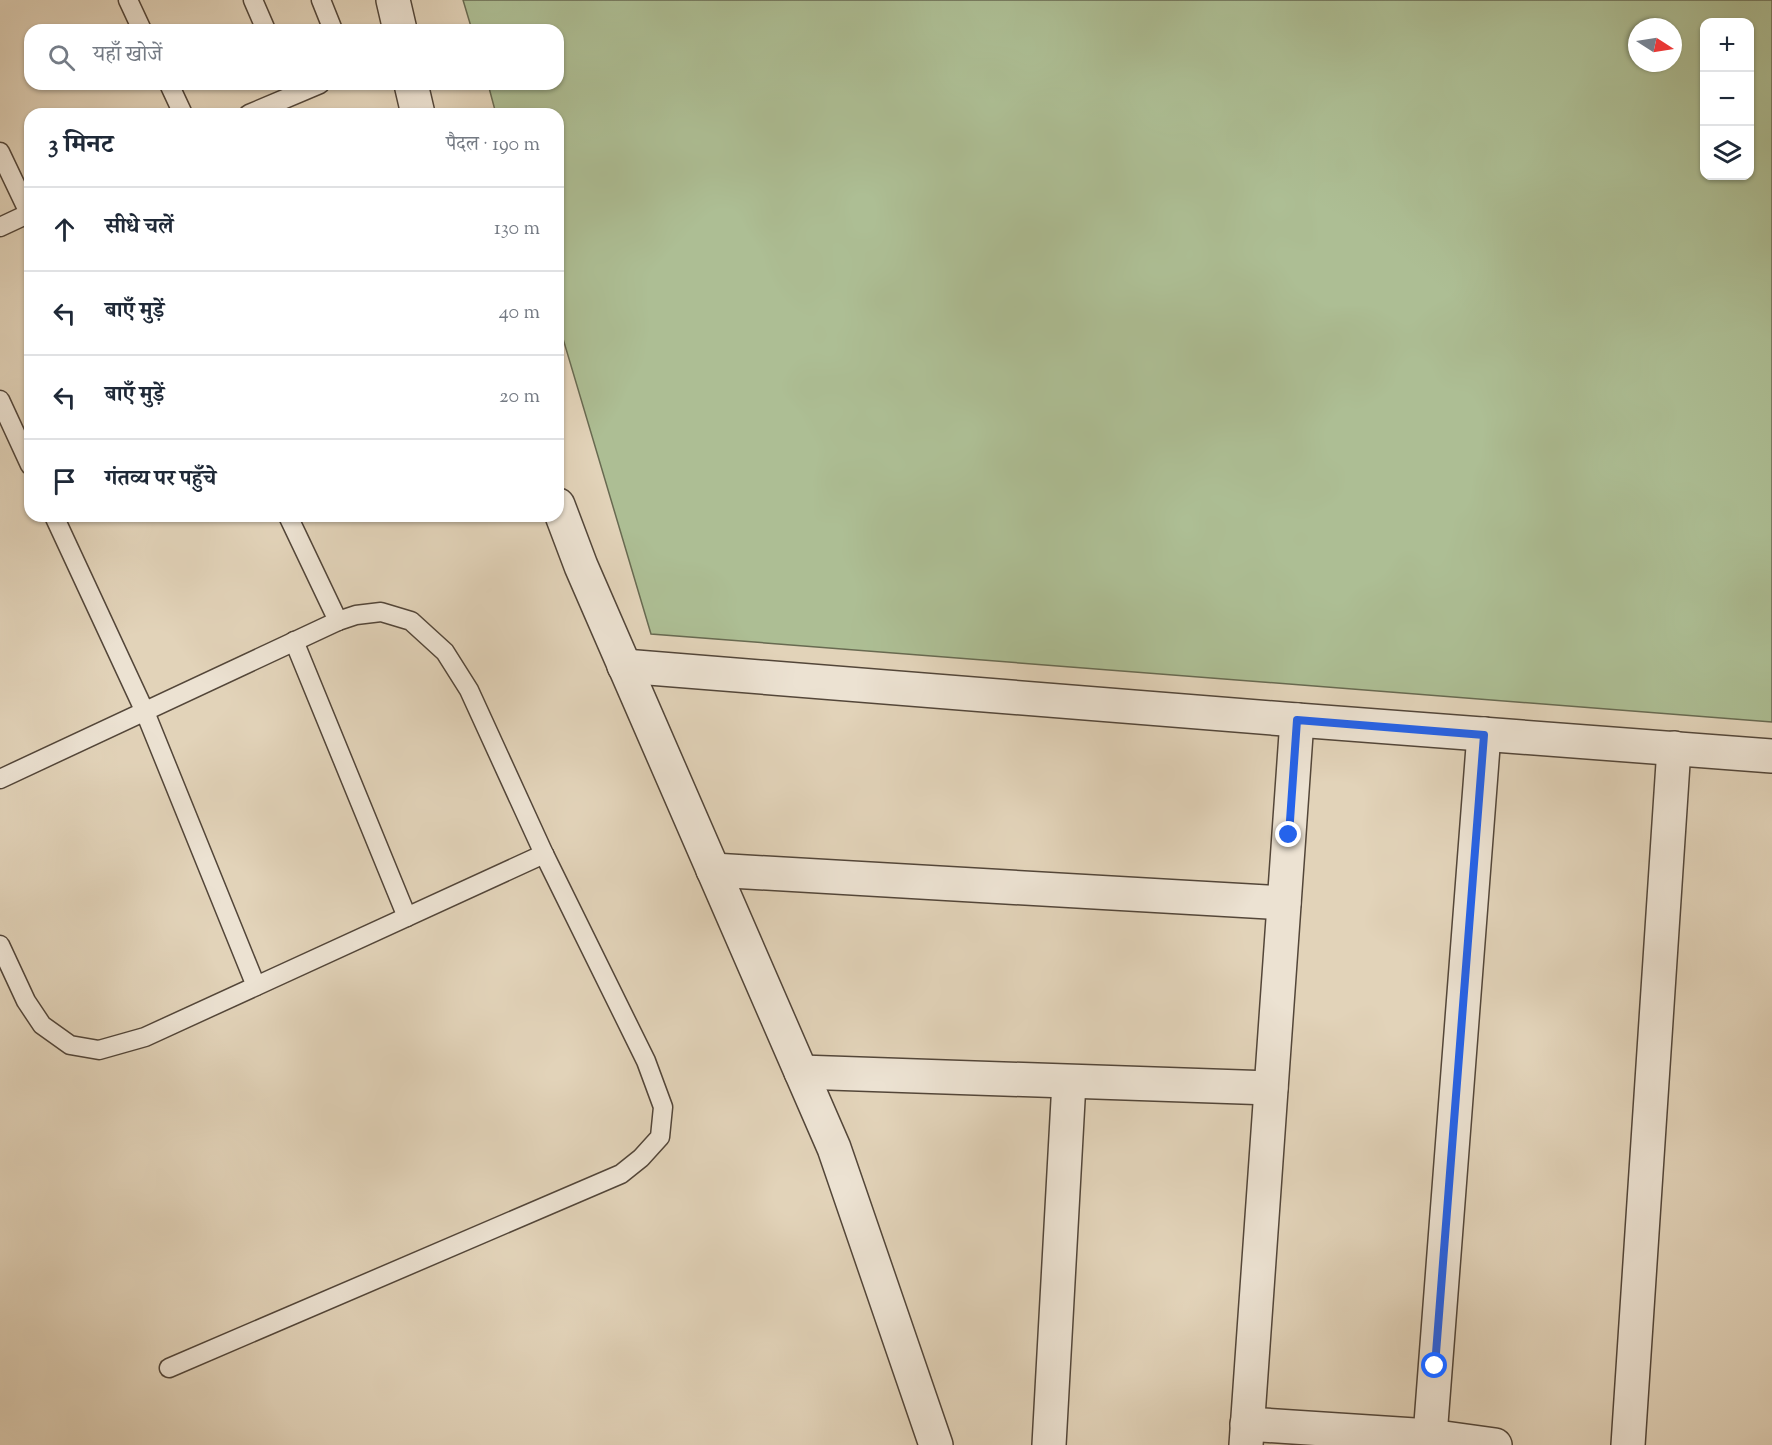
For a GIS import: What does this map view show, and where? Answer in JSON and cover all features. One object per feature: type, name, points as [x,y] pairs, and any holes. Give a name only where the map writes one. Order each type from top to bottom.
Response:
[{"type":"street","points":[[393,0],[399,24]]},
{"type":"street","points":[[412,90],[417,108]]},
{"type":"street","points":[[564,521],[624,666],[834,1148],[936,1445]]},
{"type":"street","points":[[624,666],[1772,756]]},
{"type":"street","points":[[1297,720],[1246,1434],[1430,1436],[1495,1445]]},
{"type":"street","points":[[1430,1436],[1484,735]]},
{"type":"street","points":[[1628,1445],[1674,748]]},
{"type":"street","points":[[713,870],[1284,903]]},
{"type":"street","points":[[801,1072],[1271,1088]]},
{"type":"street","points":[[1049,1445],[1069,1082]]},
{"type":"lane","points":[[128,0],[139,24]]},
{"type":"lane","points":[[253,0],[263,24]]},
{"type":"lane","points":[[321,0],[331,24]]},
{"type":"lane","points":[[172,90],[180,108]]},
{"type":"lane","points":[[259,108],[290,90]]},
{"type":"lane","points":[[0,152],[24,201]]},
{"type":"lane","points":[[0,227],[24,216]]},
{"type":"lane","points":[[0,400],[24,452]]},
{"type":"lane","points":[[57,522],[145,712],[256,986]]},
{"type":"lane","points":[[291,522],[338,621]]},
{"type":"lane","points":[[0,779],[338,621],[356,615],[381,612],[411,621],[445,652],[469,690],[544,854],[646,1061],[663,1107],[660,1137],[641,1158],[621,1174],[169,1368]]},
{"type":"lane","points":[[294,641],[407,917]]},
{"type":"lane","points":[[0,945],[26,1001],[42,1025],[70,1045],[99,1050],[145,1037],[544,854]]},
{"type":"green space","points":[[463,0],[1772,0],[1772,722],[651,634],[564,342],[564,108],[494,108],[490,90],[564,90],[564,24],[470,24]]},
{"type":"route","points":[[1289,835],[1297,720],[1484,735],[1435,1366]]}]
